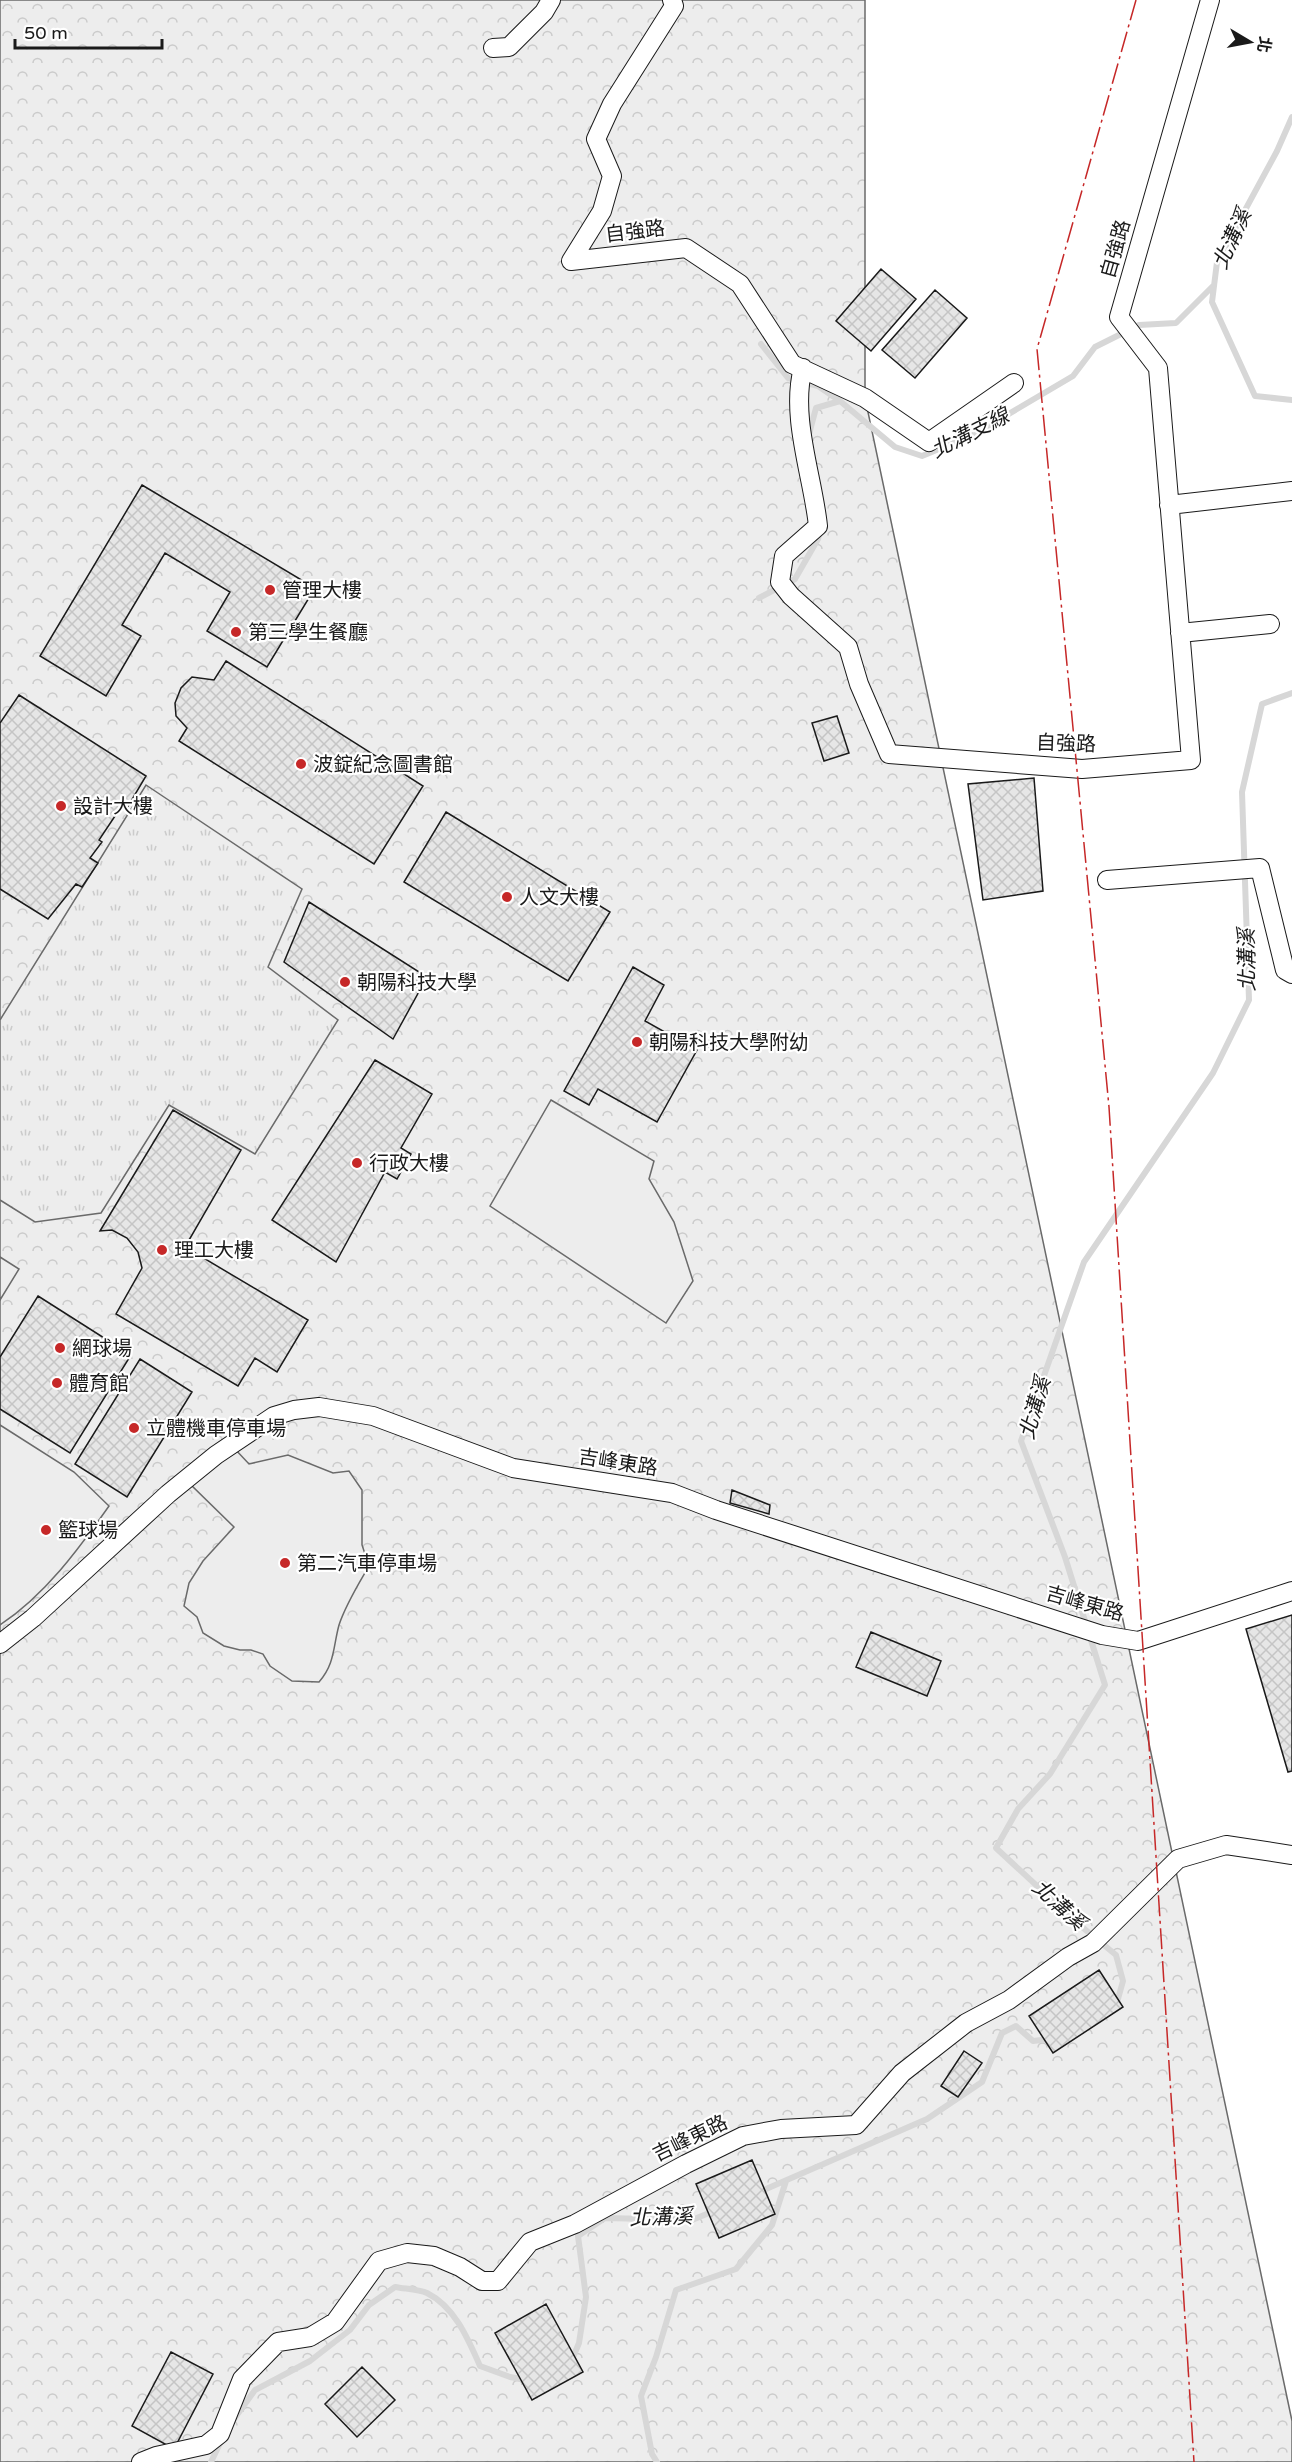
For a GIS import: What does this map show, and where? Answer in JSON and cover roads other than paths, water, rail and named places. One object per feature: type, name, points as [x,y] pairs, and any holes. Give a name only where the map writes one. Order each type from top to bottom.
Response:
[{"type":"street","points":[[493,48],[509,47],[544,12],[551,0]]},
{"type":"street","name":"自強路","points":[[672,0],[674,6],[612,104],[596,139],[612,176],[602,211],[571,261],[686,248],[740,284],[792,364],[865,398],[929,442],[1014,382]]},
{"type":"street","name":"自強路","points":[[803,369],[798,386],[802,428],[818,526],[784,556],[780,582],[791,596],[848,647],[859,684],[889,754],[1082,769],[1191,760],[1158,368],[1119,317],[1210,0]]},
{"type":"street","points":[[1169,505],[1292,491]]},
{"type":"street","points":[[1180,633],[1270,624]]},
{"type":"street","points":[[1107,880],[1260,868],[1285,970],[1292,974]]},
{"type":"street","name":"吉峰東路","points":[[0,1644],[33,1618],[168,1494],[216,1455],[274,1416],[294,1410],[319,1407],[373,1416],[513,1468],[672,1493],[716,1510],[1102,1635],[1138,1641],[1292,1591]]},
{"type":"street","name":"吉峰東路","points":[[141,2462],[206,2445],[220,2434],[242,2379],[278,2342],[310,2337],[335,2322],[379,2261],[407,2253],[434,2256],[460,2267],[482,2281],[498,2281],[530,2242],[575,2224],[686,2163],[743,2136],[781,2129],[856,2125],[902,2073],[966,2023],[1009,2000],[1068,1957],[1093,1943],[1178,1859],[1226,1845],[1292,1855]]},
{"type":"waterway","name":"北溝溪","points":[[1292,117],[1277,151],[1217,262],[1212,302],[1255,396],[1292,400]]},
{"type":"waterway","name":"北溝支線","points":[[808,438],[816,408],[840,401],[895,447],[922,456],[973,435],[1073,376],[1095,347],[1139,325],[1176,323],[1214,285]]},
{"type":"waterway","points":[[761,344],[788,378],[818,386],[840,401]]},
{"type":"waterway","name":"北溝支線","points":[[759,598],[795,579],[818,539],[820,530]]},
{"type":"waterway","name":"北溝溪","points":[[1116,2006],[1123,1981],[1116,1955],[1076,1922],[996,1848],[1018,1809],[1050,1774],[1105,1685],[1065,1557],[1021,1441],[1084,1262],[1213,1073],[1249,1000],[1242,792],[1262,704],[1292,693]]},
{"type":"waterway","name":"北溝溪","points":[[759,2192],[927,2119],[982,2082],[1002,2033],[1016,2026],[1033,2041],[1050,2039]]},
{"type":"waterway","points":[[657,2462],[652,2454],[641,2396],[656,2357],[676,2290],[736,2269],[772,2225],[786,2181]]},
{"type":"waterway","name":"北溝溪","points":[[571,2362],[579,2343],[586,2297],[578,2236],[605,2218],[692,2220],[714,2211]]},
{"type":"waterway","name":"北溝溪","points":[[234,2419],[255,2390],[310,2361],[350,2330],[369,2305],[395,2287],[427,2293],[437,2299],[460,2325],[480,2366],[510,2377],[527,2380]]},
{"type":"waterway","name":"北溝溪","points":[[211,2462],[221,2441]]},
{"type":"place","name":"管理大樓","points":[[270,590]]},
{"type":"place","name":"第三學生餐廳","points":[[236,632]]},
{"type":"place","name":"波錠紀念圖書館","points":[[301,764]]},
{"type":"place","name":"設計大樓","points":[[61,806]]},
{"type":"place","name":"人文大樓","points":[[507,897]]},
{"type":"place","name":"朝陽科技大學","points":[[345,982]]},
{"type":"place","name":"朝陽科技大學附幼","points":[[637,1042]]},
{"type":"place","name":"行政大樓","points":[[357,1163]]},
{"type":"place","name":"理工大樓","points":[[162,1250]]},
{"type":"place","name":"網球場","points":[[60,1348]]},
{"type":"place","name":"體育館","points":[[57,1383]]},
{"type":"place","name":"立體機車停車場","points":[[134,1428]]},
{"type":"place","name":"籃球場","points":[[46,1530]]},
{"type":"place","name":"第二汽車停車場","points":[[285,1563]]}]
